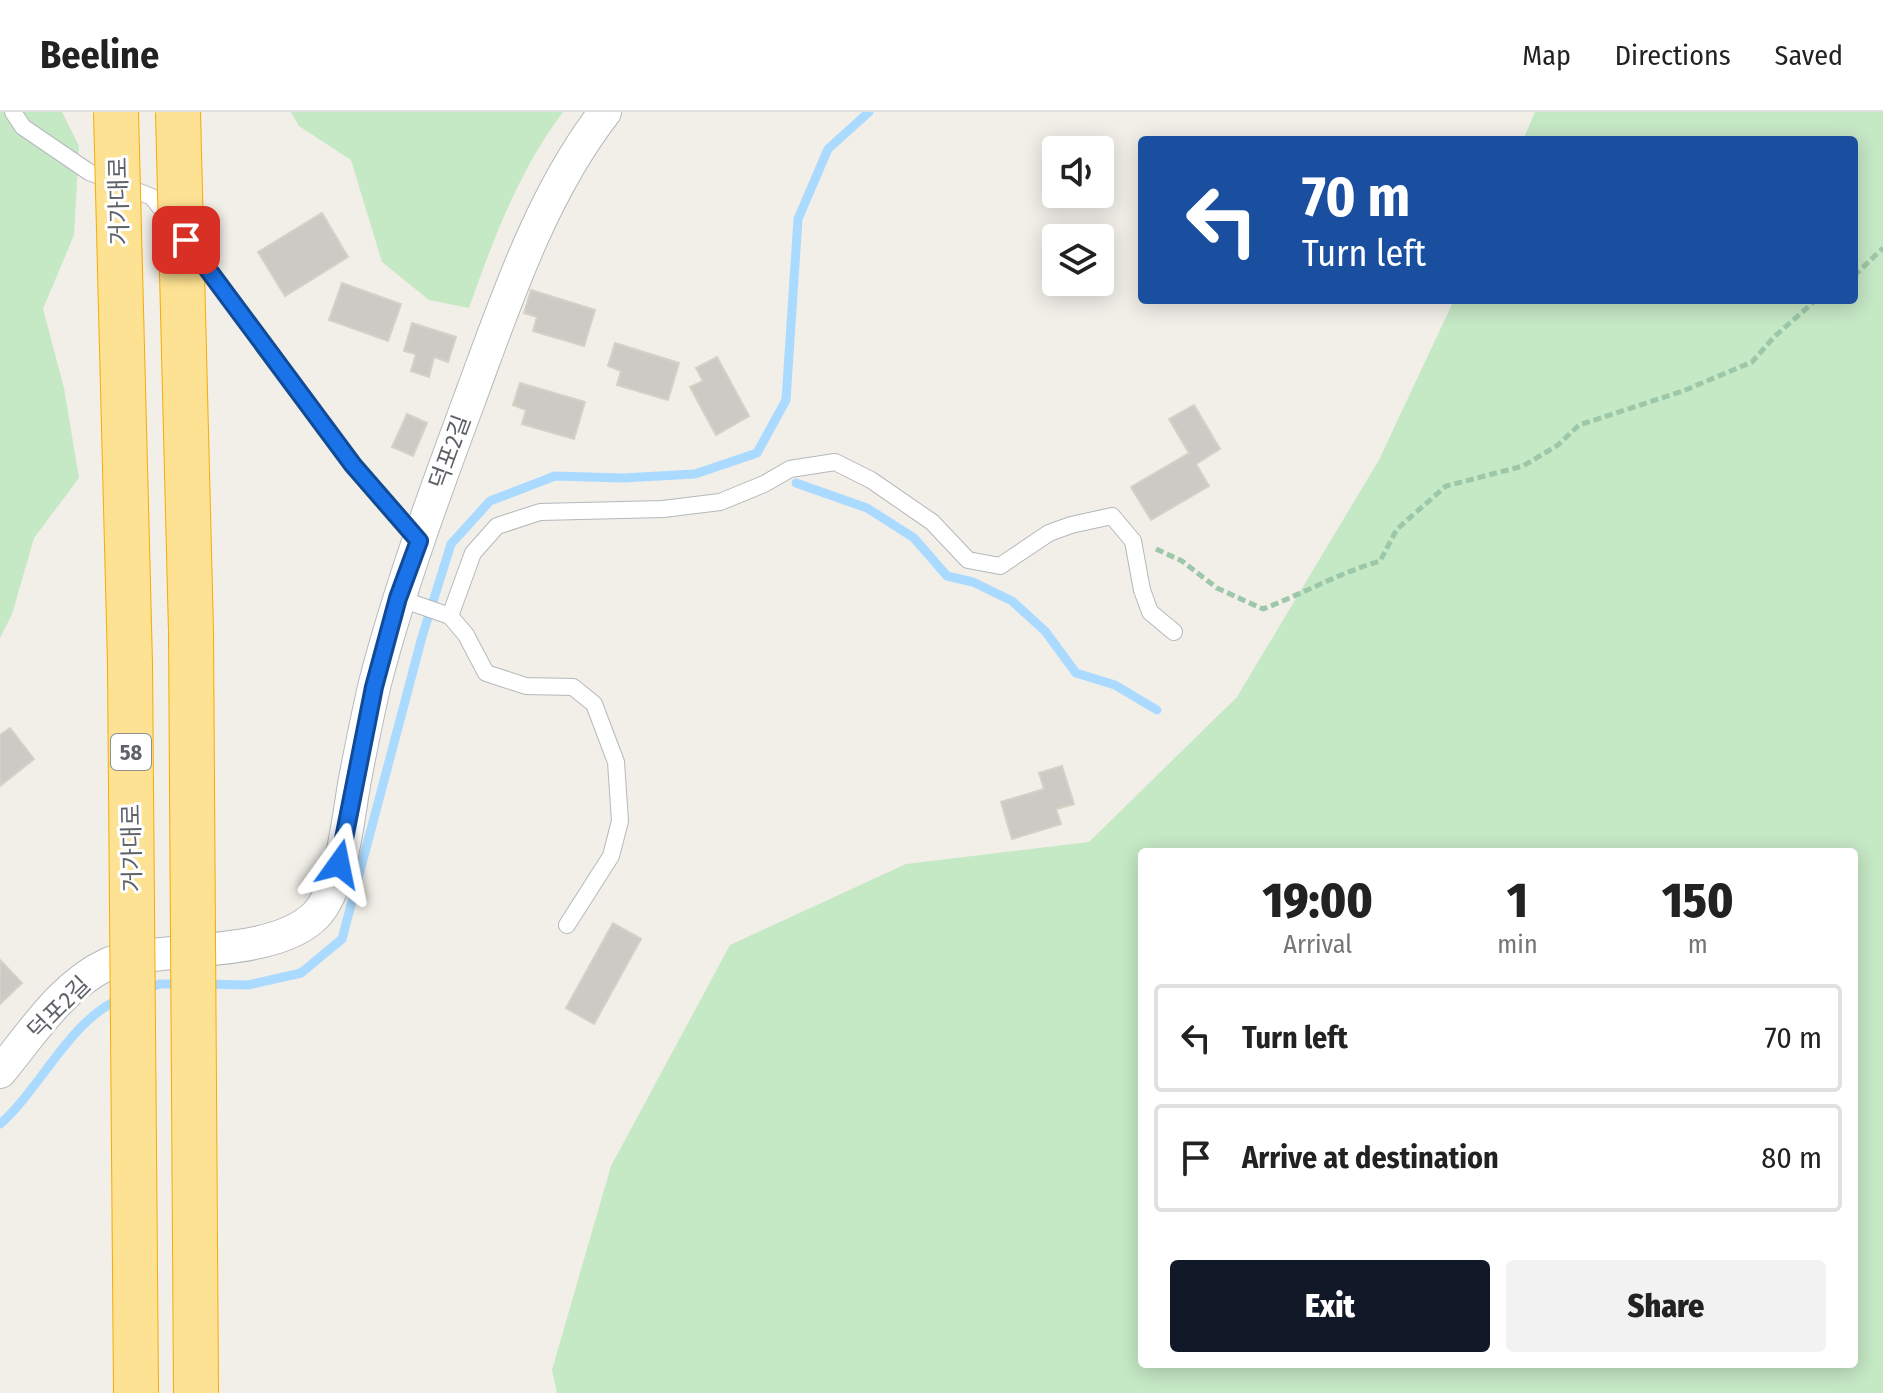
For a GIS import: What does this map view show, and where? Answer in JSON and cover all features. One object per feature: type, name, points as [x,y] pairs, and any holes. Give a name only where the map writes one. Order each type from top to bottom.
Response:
[{"type":"highway","name":"거가대로","points":[[116,112],[130,664],[136,1393]]},
{"type":"highway","points":[[178,112],[191,632],[196,1393]]},
{"type":"street","name":"덕포2길","points":[[0,1072],[76,984],[110,963],[170,951],[257,944],[291,932],[316,915],[333,884],[374,687],[405,600],[419,541],[518,269],[581,143],[605,112]]},
{"type":"lane","points":[[13,112],[23,127],[89,172],[152,197],[353,465],[419,541]]},
{"type":"lane","points":[[446,615],[473,553],[497,526],[540,512],[663,509],[720,502],[764,484],[790,469],[835,462],[871,480],[932,522],[968,560],[1000,566],[1049,533],[1112,516],[1133,541],[1142,590],[1150,612],[1174,632]]},
{"type":"lane","points":[[405,600],[446,615],[466,635],[486,673],[526,686],[573,687],[594,704],[616,762],[620,821],[611,856],[567,925]]},
{"type":"path","points":[[1858,272],[1883,248]]},
{"type":"path","points":[[1133,541],[1182,561],[1217,588],[1263,609],[1313,589],[1349,570],[1380,561],[1397,529],[1446,486],[1523,466],[1558,445],[1579,425],[1683,391],[1752,362],[1774,337],[1811,304]]},
{"type":"green space","points":[[0,112],[62,112],[79,146],[74,235],[43,309],[64,388],[79,478],[34,538],[12,614],[0,638]]},
{"type":"green space","points":[[291,112],[563,112],[520,182],[469,308],[429,300],[382,262],[351,160],[299,126]]},
{"type":"green space","points":[[1535,112],[1883,112],[1883,1393],[557,1393],[552,1370],[611,1166],[730,945],[906,864],[1089,842],[1237,697],[1379,460],[1452,304],[1858,304],[1858,136],[1525,136]]},
{"type":"building","points":[[322,213],[348,257],[285,296],[258,252]]},
{"type":"building","points":[[342,283],[401,304],[388,341],[329,320]]},
{"type":"building","points":[[531,290],[595,310],[584,346],[533,331],[537,317],[524,313]]},
{"type":"building","points":[[412,323],[456,337],[448,362],[434,357],[429,377],[411,371],[416,354],[404,351]]},
{"type":"building","points":[[615,343],[679,363],[668,400],[617,385],[621,371],[608,366]]},
{"type":"building","points":[[717,357],[749,416],[716,435],[690,387],[703,381],[696,368]]},
{"type":"building","points":[[520,383],[585,402],[574,439],[522,424],[526,410],[513,405]]},
{"type":"building","points":[[1194,405],[1220,449],[1196,464],[1209,486],[1151,520],[1131,487],[1189,453],[1169,419]]},
{"type":"building","points":[[407,414],[427,423],[413,456],[392,447]]},
{"type":"building","points":[[10,728],[34,759],[0,786],[0,735]]},
{"type":"building","points":[[1062,766],[1074,804],[1056,809],[1061,824],[1012,839],[1001,802],[1044,789],[1039,773]]},
{"type":"building","points":[[613,923],[641,939],[594,1024],[566,1008]]},
{"type":"building","points":[[0,960],[22,983],[0,1004]]},
{"type":"waterway","points":[[203,984],[248,985],[301,973],[342,939],[422,637],[451,544],[490,501],[555,476],[623,478],[695,474],[757,453],[786,400],[798,219],[828,149],[869,112]]},
{"type":"waterway","points":[[796,483],[867,508],[914,538],[947,576],[973,582],[1012,601],[1045,631],[1076,673],[1115,685],[1157,710]]},
{"type":"waterway","points":[[145,990],[159,984],[181,984]]},
{"type":"waterway","points":[[0,1124],[86,1022],[120,999]]},
{"type":"route","points":[[186,240],[353,465],[419,541],[398,598],[374,687],[339,864]]}]
